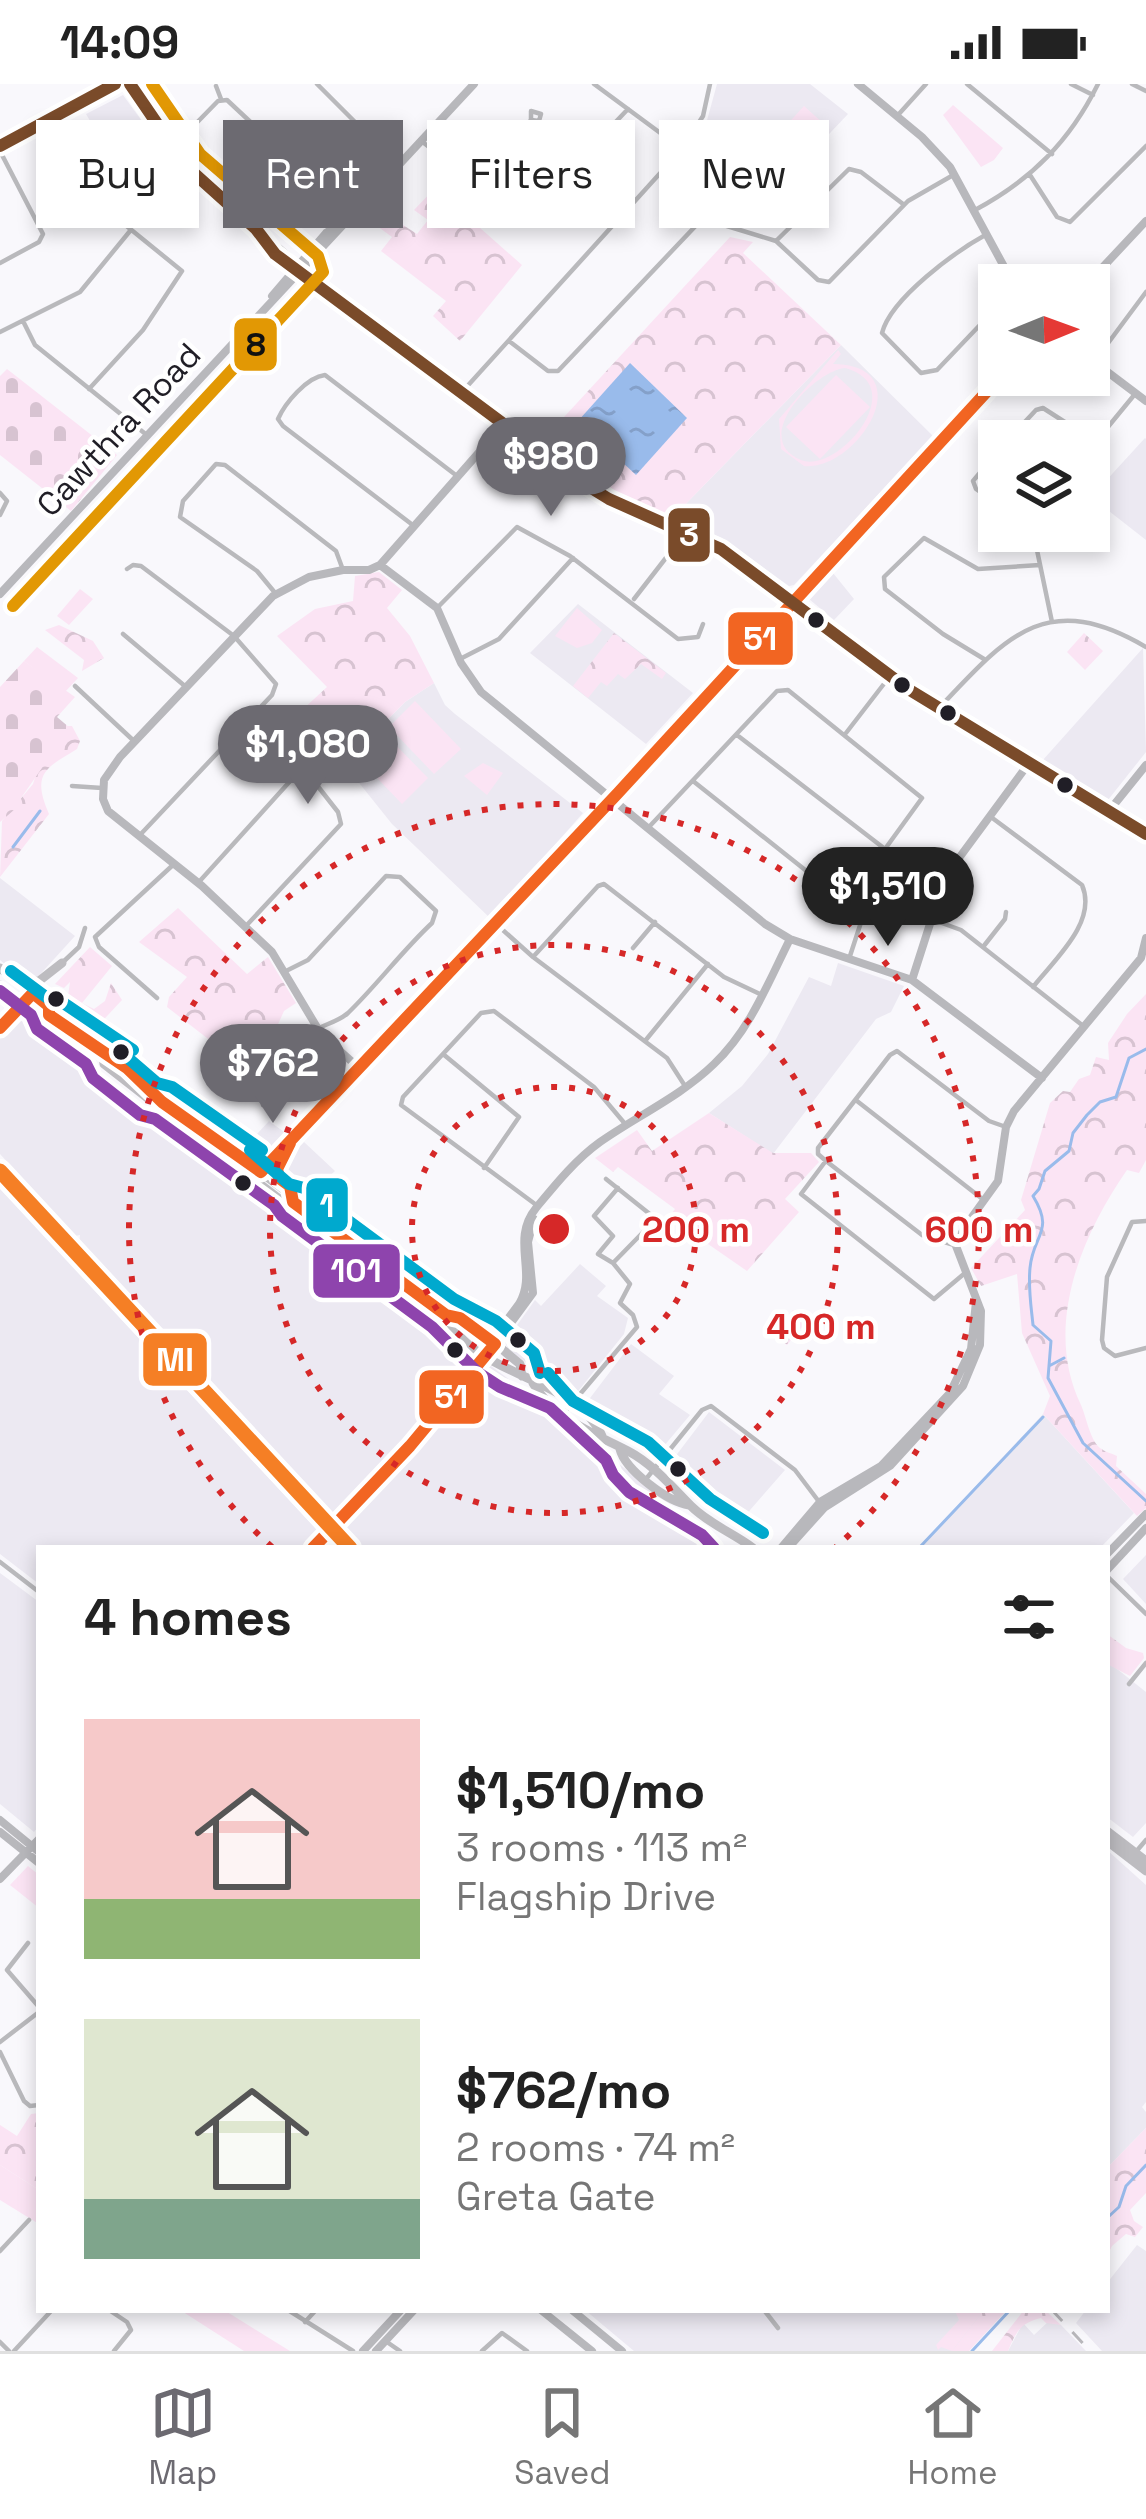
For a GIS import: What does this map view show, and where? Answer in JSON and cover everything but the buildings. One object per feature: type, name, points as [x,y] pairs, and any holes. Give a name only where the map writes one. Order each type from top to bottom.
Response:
[{"type":"main road","points":[[12,977],[36,983],[62,963]]},
{"type":"main road","points":[[0,968],[49,1006],[49,1015]]},
{"type":"main road","points":[[0,985],[103,1054],[104,1064],[232,1153],[234,1164],[260,1177],[282,1201],[291,1197]]},
{"type":"main road","points":[[289,1147],[277,1169],[279,1178],[290,1186],[291,1197],[446,1315],[460,1318],[520,1364],[540,1396],[588,1434],[602,1436],[620,1449],[622,1460],[650,1475],[678,1503],[689,1505],[733,1542]]},
{"type":"main road","points":[[446,1315],[452,1329],[513,1375],[548,1385],[597,1424],[602,1436]]},
{"type":"main road","points":[[1110,1834],[1146,1870]]},
{"type":"main road","points":[[1110,1843],[1146,1861]]},
{"type":"street","points":[[0,263],[39,242],[44,234],[0,149],[115,84]]},
{"type":"street","points":[[130,84],[154,120]]},
{"type":"street","points":[[216,86],[221,99],[231,103],[307,175],[316,177],[359,126],[317,84]]},
{"type":"street","name":"Cawthra Road","points":[[0,594],[474,84]]},
{"type":"street","points":[[594,84],[659,131]]},
{"type":"street","points":[[700,120],[710,84]]},
{"type":"street","points":[[858,84],[938,151],[1003,264]]},
{"type":"street","points":[[896,117],[926,84]]},
{"type":"street","points":[[967,84],[1052,154]]},
{"type":"street","points":[[1071,84],[1093,95]]},
{"type":"street","points":[[975,210],[1030,175],[1052,154],[1079,121],[1099,84]]},
{"type":"street","points":[[1132,84],[1146,91]]},
{"type":"street","points":[[199,121],[221,99]]},
{"type":"street","points":[[618,120],[628,109]]},
{"type":"street","points":[[56,116],[106,206],[182,272],[142,330],[89,389]]},
{"type":"street","points":[[420,140],[427,145]]},
{"type":"street","points":[[1030,175],[1058,217],[1070,222],[1146,146]]},
{"type":"street","points":[[776,241],[849,169],[862,172],[904,205]]},
{"type":"street","points":[[199,174],[299,268],[609,500],[737,559],[890,676],[1146,834]]},
{"type":"street","points":[[728,228],[776,241],[818,280],[829,283],[904,205],[955,174]]},
{"type":"street","points":[[462,392],[659,176]]},
{"type":"street","points":[[1106,264],[1146,221]]},
{"type":"street","points":[[509,341],[548,371],[558,370],[693,228]]},
{"type":"street","points":[[0,332],[80,292],[130,231]]},
{"type":"street","points":[[978,327],[937,370],[928,373],[921,373],[882,333],[885,322],[932,272],[987,234]]},
{"type":"street","points":[[280,251],[316,249],[323,285]]},
{"type":"street","points":[[280,251],[281,282]]},
{"type":"street","name":"Cawthra Road","points":[[272,298],[281,282],[299,268]]},
{"type":"street","points":[[1110,337],[1146,292]]},
{"type":"street","points":[[23,321],[35,345],[148,436]]},
{"type":"street","points":[[1110,374],[1146,400]]},
{"type":"street","points":[[414,526],[283,426],[278,419],[281,410],[313,379],[325,375],[457,476]]},
{"type":"street","points":[[1110,425],[1136,394]]},
{"type":"street","points":[[260,1177],[982,396]]},
{"type":"street","points":[[1027,420],[1042,408],[1061,420]]},
{"type":"street","points":[[362,1067],[320,1029],[286,971],[245,928],[109,811],[102,788],[109,770],[276,594],[310,577],[380,565],[504,424]]},
{"type":"street","points":[[276,594],[256,572],[180,517],[183,501],[216,464],[225,465],[336,551],[344,570]]},
{"type":"street","points":[[0,494],[7,501],[0,514]]},
{"type":"street","points":[[437,608],[514,528],[523,527],[684,641],[698,637],[703,624]]},
{"type":"street","points":[[633,601],[686,532]]},
{"type":"street","points":[[984,659],[885,590],[884,577],[924,538],[977,569],[1040,565]]},
{"type":"street","points":[[1037,552],[1052,622]]},
{"type":"street","points":[[460,659],[499,639],[573,558]]},
{"type":"street","points":[[380,565],[437,608],[481,692],[750,913],[790,939],[912,980],[1042,1078]]},
{"type":"street","points":[[127,569],[141,566],[233,636],[276,688],[139,836]]},
{"type":"street","points":[[939,708],[984,659],[1015,635],[1052,622],[1100,625],[1146,647]]},
{"type":"street","points":[[123,634],[186,687]]},
{"type":"street","points":[[844,735],[890,676]]},
{"type":"street","points":[[75,686],[135,742]]},
{"type":"street","points":[[648,828],[782,689],[922,798],[885,849],[849,959]]},
{"type":"street","points":[[737,735],[885,849]]},
{"type":"street","points":[[912,980],[945,877],[1029,763]]},
{"type":"street","points":[[1109,811],[1146,766]]},
{"type":"street","points":[[198,883],[292,779],[304,772],[309,775],[338,812],[341,824],[245,928]]},
{"type":"street","points":[[693,781],[814,877],[869,896]]},
{"type":"street","points":[[72,786],[102,788]]},
{"type":"street","points":[[991,818],[1082,885],[1085,892],[1079,929],[1033,987]]},
{"type":"street","points":[[157,998],[99,947],[95,937],[175,865]]},
{"type":"street","points":[[286,971],[308,960],[386,876],[400,877],[436,911],[432,923],[347,1014],[308,1035],[294,1058],[285,1081],[265,1096],[263,1105],[272,1106],[301,1076],[303,1069],[294,1058]]},
{"type":"street","points":[[533,957],[601,884],[608,885],[724,977],[762,995]]},
{"type":"street","points":[[983,947],[1006,912]]},
{"type":"street","points":[[931,919],[961,930],[1086,1028]]},
{"type":"street","points":[[495,922],[533,957],[670,1060],[686,1087]]},
{"type":"street","points":[[633,948],[655,922]]},
{"type":"street","points":[[0,1028],[79,947],[86,928]]},
{"type":"street","points":[[956,1246],[1000,1176],[1006,1127],[1014,1111],[1141,958],[1146,938]]},
{"type":"street","points":[[316,1545],[410,1447],[532,1293],[528,1234],[538,1207],[576,1162],[686,1087],[729,1049],[790,939]]},
{"type":"street","points":[[646,1041],[708,964]]},
{"type":"street","points":[[538,1207],[402,1107],[403,1097],[489,1009],[594,1087],[626,1125]]},
{"type":"street","points":[[956,1246],[922,1235],[818,1154],[890,1055],[901,1052],[989,1121],[1006,1127]]},
{"type":"street","points":[[443,1054],[519,1117],[484,1168]]},
{"type":"street","points":[[855,1100],[985,1201]]},
{"type":"street","points":[[826,1161],[801,1194],[831,1219],[934,1299],[965,1273]]},
{"type":"street","points":[[606,1179],[656,1220],[614,1263]]},
{"type":"street","points":[[563,1414],[637,1327],[633,1315],[620,1303],[629,1284],[614,1263],[598,1252],[613,1236],[594,1219],[618,1188]]},
{"type":"street","points":[[1146,1220],[1132,1222],[1107,1276],[1102,1340],[1115,1356],[1146,1348]]},
{"type":"street","points":[[787,1545],[822,1505],[881,1466],[950,1393],[971,1349],[976,1301],[956,1246]]},
{"type":"street","points":[[650,1475],[708,1406],[795,1470],[822,1505]]},
{"type":"street","points":[[1110,1551],[1145,1520]]},
{"type":"street","points":[[1110,1569],[1145,1520]]},
{"type":"street","points":[[0,1562],[36,1590]]},
{"type":"street","points":[[1110,1576],[1146,1613]]},
{"type":"street","points":[[1129,1684],[1146,1663]]},
{"type":"street","points":[[0,1820],[34,1847]]},
{"type":"street","points":[[0,1832],[34,1847]]},
{"type":"street","points":[[1132,1856],[1146,1840]]},
{"type":"street","points":[[0,1879],[34,1847]]},
{"type":"street","points":[[28,1943],[7,1970],[36,2005]]},
{"type":"street","points":[[0,2042],[36,2012]]},
{"type":"street","points":[[0,2052],[24,2101],[36,2105]]},
{"type":"street","points":[[2,2246],[29,2220]]},
{"type":"street","points":[[0,2342],[11,2351],[49,2313]]},
{"type":"street","points":[[114,2313],[130,2330],[114,2351]]},
{"type":"street","points":[[292,2313],[353,2351]]},
{"type":"street","points":[[305,2322],[313,2313]]},
{"type":"street","points":[[376,2351],[399,2313]]},
{"type":"street","points":[[363,2351],[410,2313]]},
{"type":"street","points":[[546,2313],[592,2351]]},
{"type":"street","points":[[576,2313],[622,2351]]},
{"type":"street","points":[[766,2313],[778,2327]]},
{"type":"street","points":[[482,2351],[502,2333],[527,2351]]},
{"type":"street","points":[[382,2337],[400,2351]]},
{"type":"shaded area","points":[[717,84],[810,84],[848,114],[829,134],[829,120],[707,120]]},
{"type":"shaded area","points":[[123,95],[141,120],[89,120],[86,114]]},
{"type":"shaded area","points":[[841,345],[933,436],[789,586],[722,538],[674,516]]},
{"type":"shaded area","points":[[1145,438],[1146,540],[1110,512],[1110,476]]},
{"type":"shaded area","points":[[833,573],[854,599],[834,620],[809,599]]},
{"type":"shaded area","points":[[578,604],[693,693],[646,744],[530,653]]},
{"type":"shaded area","points":[[1143,648],[1146,752],[1108,800],[1042,761]]},
{"type":"shaded area","points":[[434,683],[455,714],[583,813],[490,918],[392,824],[344,764],[405,702]]},
{"type":"shaded area","points":[[0,878],[75,936],[35,980],[21,978],[0,960]]},
{"type":"shaded area","points":[[838,963],[904,986],[891,1012],[876,1019],[773,1154],[709,1113],[742,1086],[768,1054],[809,977],[831,986]]},
{"type":"shaded area","points":[[28,1013],[469,1349],[469,1358],[406,1439],[329,1522],[79,1247],[80,1235],[75,1236],[0,1154],[0,1037]]},
{"type":"shaded area","points":[[269,1121],[287,1134],[262,1160],[244,1148]]},
{"type":"shaded area","points":[[304,1142],[335,1171],[308,1196],[283,1177],[281,1167]]},
{"type":"shaded area","points":[[0,1189],[319,1532],[307,1545],[36,1545],[36,1582],[0,1554]]},
{"type":"shaded area","points":[[580,1264],[606,1286],[597,1296],[628,1318],[624,1334],[575,1395],[569,1395],[505,1342],[535,1300],[541,1306]]},
{"type":"shaded area","points":[[631,1344],[674,1376],[659,1394],[690,1415],[653,1459],[584,1406]]},
{"type":"shaded area","points":[[491,1366],[723,1545],[351,1545],[338,1532],[428,1440],[482,1371]]},
{"type":"shaded area","points":[[709,1412],[785,1470],[737,1525],[665,1470]]},
{"type":"shaded area","points":[[1043,1414],[1134,1513],[1103,1545],[921,1545]]},
{"type":"shaded area","points":[[1146,1555],[1146,1604],[1123,1579]]},
{"type":"shaded area","points":[[0,1573],[36,1600],[36,1830],[0,1804]]},
{"type":"shaded area","points":[[1110,1663],[1146,1692],[1146,1823],[1133,1837],[1110,1819]]},
{"type":"shaded area","points":[[1110,1853],[1146,1885],[1146,2102],[1142,2107],[1146,2128],[1110,2165]]},
{"type":"shaded area","points":[[1137,2245],[1146,2251],[1146,2351],[1102,2351],[1076,2323],[1084,2313],[1110,2313],[1110,2279]]},
{"type":"shaded area","points":[[589,2313],[986,2313],[957,2351],[634,2351]]},
{"type":"shaded area","points":[[1049,2321],[1061,2325],[1086,2351],[1008,2351],[1023,2323],[1034,2335]]},
{"type":"green space","points":[[953,105],[1003,148],[994,160],[981,167],[943,115]]},
{"type":"green space","points":[[804,106],[820,120],[791,120]]},
{"type":"green space","points":[[427,196],[427,219],[414,210]]},
{"type":"green space","points":[[427,221],[427,228],[480,228],[522,265],[460,341],[433,316],[446,301],[381,251],[392,237],[380,228],[403,225],[417,234]]},
{"type":"green space","points":[[730,237],[753,242],[743,253],[841,345],[674,516],[602,488],[541,442]]},
{"type":"green space","points":[[838,350],[841,354],[833,364],[860,369],[874,381],[878,398],[873,417],[844,452],[824,463],[804,466],[781,449],[779,419]],"holes":[[[845,368],[864,378],[872,392],[870,409],[849,442],[816,461],[801,460],[787,450],[784,422],[804,393]]]},
{"type":"green space","points":[[7,369],[117,455],[71,511],[0,455],[0,376]]},
{"type":"green space","points":[[836,375],[870,407],[820,459],[786,427]]},
{"type":"green space","points":[[379,572],[402,590],[387,608],[410,636],[434,683],[405,702],[344,764],[301,711],[327,687],[277,636],[315,609],[353,601],[355,576]]},
{"type":"green space","points":[[80,589],[93,599],[69,625],[57,616]]},
{"type":"green space","points":[[577,608],[602,630],[592,643],[577,648],[555,636]]},
{"type":"green space","points":[[59,625],[93,641],[104,658],[82,671],[84,660],[45,630]]},
{"type":"green space","points":[[614,633],[666,673],[662,679],[641,664],[625,679],[618,674],[607,686],[601,682],[588,698],[573,686]]},
{"type":"green space","points":[[1084,633],[1103,651],[1085,670],[1067,652]]},
{"type":"green space","points":[[37,647],[78,678],[65,692],[24,661]]},
{"type":"green space","points":[[24,661],[75,697],[57,717],[70,728],[22,803],[0,822],[0,687]]},
{"type":"green space","points":[[415,701],[461,749],[434,774],[389,727]]},
{"type":"green space","points":[[68,726],[80,741],[42,780],[49,814],[0,877],[2,821],[33,784],[39,765]]},
{"type":"green space","points":[[382,731],[428,778],[402,804],[356,756]]},
{"type":"green space","points":[[483,763],[503,773],[487,795],[464,776]]},
{"type":"green space","points":[[178,908],[247,974],[268,957],[296,1003],[284,1011],[260,1064],[247,1069],[239,1063],[239,1074],[221,1067],[227,1059],[234,1059],[167,1007],[169,997],[187,977],[139,942]]},
{"type":"green space","points":[[90,947],[112,966],[82,1003],[94,1009],[105,1001],[111,983],[122,1000],[94,1030],[83,1016],[71,1014],[67,1000],[57,1004],[63,995],[68,996],[70,982],[64,988],[55,984]]},
{"type":"green space","points":[[1146,994],[1146,1160],[1139,1173],[1127,1170],[1082,1253],[1067,1314],[1066,1345],[1070,1375],[1094,1439],[1117,1456],[1116,1466],[1146,1494],[1146,1508],[1137,1516],[1043,1414],[1050,1396],[1022,1333],[1017,1274],[981,1286],[971,1268],[1025,1210],[1021,1200],[1050,1103],[1090,1075],[1096,1057],[1109,1060],[1108,1043]]},
{"type":"green space","points":[[709,1113],[773,1153],[811,1153],[819,1162],[785,1199],[799,1212],[747,1271],[669,1217],[675,1209],[618,1167],[613,1172],[595,1158],[637,1130],[652,1151]]},
{"type":"green space","points":[[793,1310],[807,1321],[787,1345],[774,1335]]},
{"type":"green space","points":[[1110,1636],[1143,1653],[1130,1676],[1110,1666]]},
{"type":"green space","points":[[28,1866],[36,1873],[36,1906],[10,1885]]},
{"type":"green space","points":[[36,2113],[36,2188],[0,2165],[0,2125],[17,2136]]},
{"type":"green space","points":[[1146,2128],[1146,2193],[1130,2210],[1143,2227],[1135,2237],[1126,2234],[1110,2250],[1110,2165]]},
{"type":"green space","points":[[0,2165],[36,2188],[36,2222],[0,2200]]},
{"type":"green space","points":[[185,2313],[229,2313],[290,2351],[244,2351]]},
{"type":"green space","points":[[956,2313],[982,2313],[952,2351],[938,2350],[936,2345],[959,2320]]},
{"type":"green space","points":[[982,2313],[1004,2313],[969,2351],[952,2351]]},
{"type":"green space","points":[[1022,2313],[1048,2313],[1061,2325],[1034,2320],[1020,2329],[1008,2351],[992,2351]]},
{"type":"water","points":[[630,363],[687,418],[636,475],[578,421]]},
{"type":"waterway","points":[[13,847],[40,811]]},
{"type":"waterway","points":[[1146,1049],[1129,1058],[1116,1097],[1100,1102],[1087,1115],[1073,1133],[1069,1151],[1045,1171],[1033,1196],[1043,1226],[1029,1283],[1033,1325],[1051,1341],[1048,1378],[1083,1443],[1146,1501]]},
{"type":"waterway","points":[[1049,1366],[1064,1358]]},
{"type":"waterway","points":[[922,1545],[1043,1417]]},
{"type":"waterway","points":[[1110,2215],[1119,2207],[1126,2186],[1146,2165]]},
{"type":"waterway","points":[[972,2351],[1007,2313]]},
{"type":"railway","points":[[0,1175],[343,1545]]},
{"type":"railway","points":[[1055,2313],[1090,2351]]},
{"type":"transit line","name":"3","points":[[0,146],[115,84]]},
{"type":"transit line","name":"3","points":[[130,84],[186,166],[256,229],[275,254],[583,483],[721,549],[908,689],[1146,834]]},
{"type":"transit line","name":"8","points":[[13,606],[323,272],[318,256],[200,154],[152,84]]},
{"type":"transit line","name":"51","points":[[0,1028],[33,993],[49,1006],[49,1015],[127,1068],[162,1102],[261,1172],[983,396]]},
{"type":"transit line","name":"1","points":[[11,971],[133,1050]]},
{"type":"transit line","name":"101","points":[[0,991],[31,1015],[37,1029],[86,1064],[93,1078],[140,1115],[155,1119],[274,1205],[282,1216],[432,1327],[477,1372],[550,1408],[606,1460],[629,1492],[711,1545]]},
{"type":"transit line","name":"1","points":[[121,1052],[157,1083],[172,1087],[262,1150]]},
{"type":"transit line","name":"51","points":[[290,1143],[277,1169],[279,1178],[290,1186],[293,1202],[446,1315],[460,1318],[495,1344],[410,1446],[316,1545]]},
{"type":"transit line","name":"1","points":[[250,1150],[289,1184],[304,1188],[454,1299],[496,1321],[534,1353],[540,1373]]},
{"type":"transit line","name":"MI","points":[[0,1171],[347,1545]]},
{"type":"transit line","name":"1","points":[[548,1373],[573,1401],[648,1442],[710,1499],[763,1533]]}]
